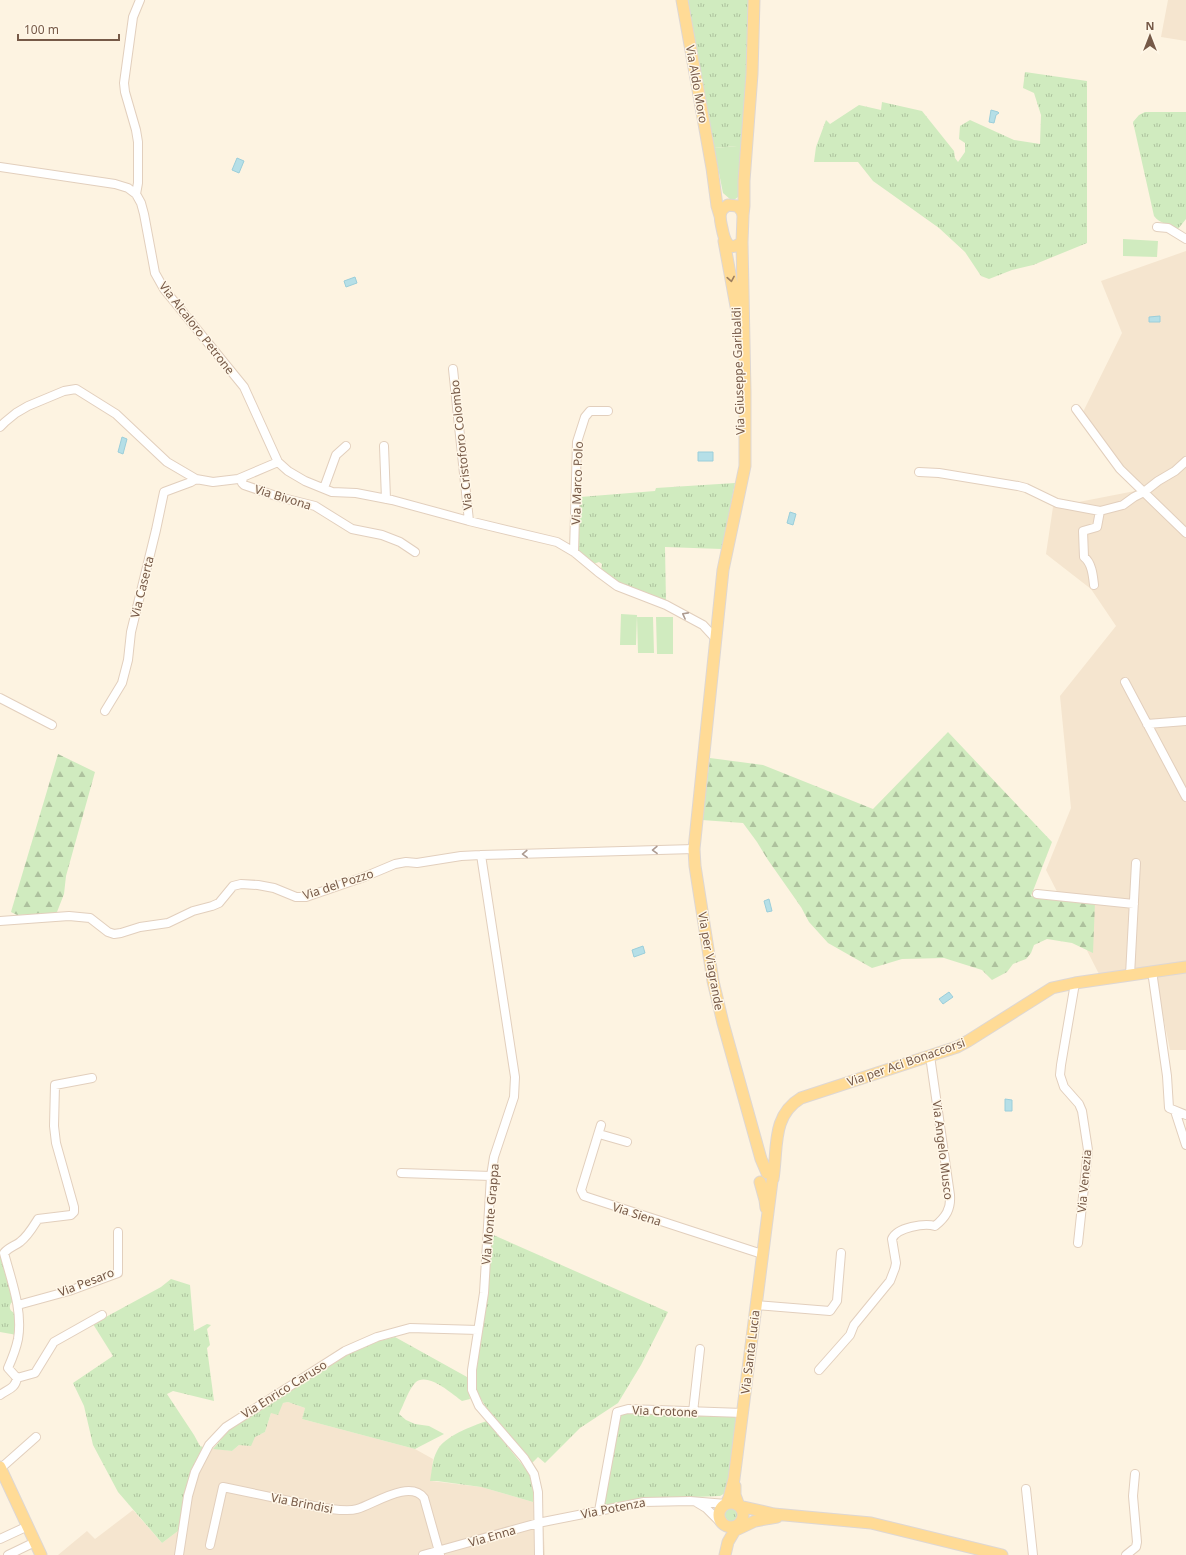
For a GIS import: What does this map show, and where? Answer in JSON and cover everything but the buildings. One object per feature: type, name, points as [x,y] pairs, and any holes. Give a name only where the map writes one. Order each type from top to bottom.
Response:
[{"type":"main road","name":"Via Aldo Moro","points":[[682,0],[712,168]]},
{"type":"main road","points":[[720,216],[724,208],[732,205],[739,197],[745,169],[752,74],[754,0]]},
{"type":"main road","points":[[712,168],[720,195],[724,200],[740,208],[743,216]]},
{"type":"main road","name":"Via Giuseppe Garibaldi","points":[[712,168],[717,206],[738,316],[739,389],[743,478]]},
{"type":"main road","name":"Via Giuseppe Garibaldi","points":[[704,757],[723,570],[745,466],[742,242],[745,169]]},
{"type":"main road","points":[[724,241],[731,246],[738,245],[742,242]]},
{"type":"main road","name":"Via per Viagrande","points":[[704,757],[694,849],[695,866],[713,981],[723,1023],[767,1177]]},
{"type":"main road","name":"Via per Aci Bonaccorsi","points":[[767,1177],[776,1159],[780,1122],[792,1103],[801,1098],[957,1047],[1052,988],[1075,982],[1186,967]]},
{"type":"main road","name":"Via Santa Lucia","points":[[734,1479],[762,1254],[767,1225],[767,1177]]},
{"type":"main road","points":[[1,1469],[41,1555]]},
{"type":"main road","points":[[725,1555],[725,1539],[718,1515],[729,1498],[734,1479]]},
{"type":"main road","points":[[725,1555],[728,1542],[740,1527],[743,1514],[735,1495],[734,1479]]},
{"type":"main road","points":[[726,1504],[733,1503],[754,1510],[793,1516],[871,1523],[1002,1555]]},
{"type":"main road","points":[[720,1522],[727,1527],[740,1527],[765,1519],[793,1516]]},
{"type":"street","name":"Via Alcaloro Petrone","points":[[140,0],[133,17],[124,83],[138,142],[138,183],[136,194],[141,203],[144,214],[155,273],[164,289],[244,387],[278,462]]},
{"type":"street","points":[[0,167],[115,184],[128,188],[136,194]]},
{"type":"street","points":[[1157,227],[1168,228],[1186,239]]},
{"type":"street","name":"Via Cristoforo Colombo","points":[[453,369],[469,521]]},
{"type":"street","points":[[0,427],[16,413],[28,406],[71,389],[76,389],[116,414],[167,462],[196,479],[223,482],[243,477],[278,462],[305,481],[332,492],[356,493],[386,499],[469,521],[542,537],[557,542],[574,552],[617,586],[666,606],[690,618],[703,625],[716,638]]},
{"type":"street","points":[[1076,409],[1120,469],[1186,533]]},
{"type":"street","name":"Via Marco Polo","points":[[574,552],[577,442],[585,417],[590,411],[608,411]]},
{"type":"street","points":[[324,488],[336,455],[346,446]]},
{"type":"street","points":[[384,446],[386,499]]},
{"type":"street","points":[[919,472],[939,473],[1018,486],[1057,502],[1100,511],[1123,505],[1176,471],[1186,461]]},
{"type":"street","name":"Via Bivona","points":[[243,477],[242,483],[244,485],[279,498],[315,506],[352,529],[382,535],[400,542],[415,552]]},
{"type":"street","name":"Via Caserta","points":[[105,711],[122,683],[128,660],[131,632],[164,492],[196,479]]},
{"type":"street","points":[[1094,585],[1093,575],[1089,564],[1084,557],[1084,532],[1097,527],[1100,511]]},
{"type":"street","points":[[1125,682],[1186,797]]},
{"type":"street","points":[[0,698],[52,725]]},
{"type":"street","points":[[1147,724],[1186,721]]},
{"type":"street","points":[[1176,778],[1186,778]]},
{"type":"street","name":"Via del Pozzo","points":[[0,921],[69,916],[90,918],[108,932],[114,934],[140,927],[168,923],[193,911],[212,906],[219,903],[233,886],[241,884],[274,888],[296,897],[306,896],[364,877],[395,864],[406,862],[417,863],[461,856],[482,855],[694,849]]},
{"type":"street","name":"Via Monte Grappa","points":[[482,855],[515,1077],[514,1097],[494,1157],[491,1176],[484,1293],[471,1379],[473,1394],[482,1410],[524,1458],[534,1474],[538,1492],[539,1555]]},
{"type":"street","points":[[1130,975],[1136,863]]},
{"type":"street","points":[[1037,894],[1134,904]]},
{"type":"street","points":[[1152,971],[1168,1076],[1169,1108],[1186,1115]]},
{"type":"street","name":"Via Venezia","points":[[1075,982],[1060,1075],[1064,1087],[1079,1104],[1088,1150],[1078,1243]]},
{"type":"street","name":"Via Angelo Musco","points":[[819,1370],[850,1335],[854,1325],[890,1281],[895,1268],[892,1238],[894,1235],[898,1232],[920,1225],[935,1226],[944,1218],[949,1210],[950,1195],[930,1056]]},
{"type":"street","points":[[17,1378],[8,1368],[18,1338],[18,1305],[4,1253],[7,1249],[20,1242],[30,1232],[38,1219],[71,1215],[74,1212],[74,1207],[56,1142],[54,1116],[55,1085],[92,1078]]},
{"type":"street","points":[[1175,1111],[1186,1144]]},
{"type":"street","name":"Via Siena","points":[[602,1125],[582,1190],[584,1196],[762,1254]]},
{"type":"street","points":[[599,1134],[627,1142]]},
{"type":"street","points":[[401,1173],[491,1176]]},
{"type":"street","name":"Via Pesaro","points":[[18,1305],[69,1290],[118,1273],[118,1232]]},
{"type":"street","points":[[756,1305],[830,1311],[837,1301],[841,1253]]},
{"type":"street","points":[[17,1378],[35,1373],[54,1342],[102,1315]]},
{"type":"street","name":"Via Enrico Caruso","points":[[179,1555],[188,1496],[195,1472],[209,1445],[226,1427],[345,1351],[377,1337],[410,1328],[478,1330]]},
{"type":"street","points":[[693,1412],[700,1349]]},
{"type":"street","points":[[0,1395],[13,1388],[17,1378]]},
{"type":"street","name":"Via Crotone","points":[[598,1511],[615,1416],[617,1412],[628,1409],[743,1413]]},
{"type":"street","points":[[1,1469],[36,1437]]},
{"type":"street","points":[[1126,1555],[1136,1546],[1137,1542],[1133,1496],[1134,1474]]},
{"type":"street","name":"Via Brindisi","points":[[210,1545],[223,1486],[338,1510],[357,1509],[389,1495],[407,1491],[422,1494],[439,1553]]},
{"type":"street","points":[[1026,1488],[1033,1555]]},
{"type":"street","points":[[690,1500],[706,1508],[720,1522]]},
{"type":"street","name":"Via Potenza","points":[[538,1523],[644,1502],[690,1500],[726,1504]]},
{"type":"street","name":"Via Enna","points":[[423,1555],[439,1553],[538,1523]]},
{"type":"street","points":[[0,1539],[28,1526]]},
{"type":"street","points":[[8,1555],[35,1542]]},
{"type":"shaded area","points":[[1168,0],[1186,0],[1186,41],[1161,37]]},
{"type":"shaded area","points":[[1186,251],[1186,1050],[1170,1050],[1153,966],[1100,976],[1046,870],[1071,808],[1060,696],[1116,626],[1091,589],[1046,554],[1053,507],[1135,491],[1083,412],[1122,333],[1101,281]]},
{"type":"shaded area","points":[[288,1402],[305,1408],[302,1419],[415,1449],[433,1459],[431,1481],[481,1487],[533,1502],[542,1502],[545,1555],[58,1555],[87,1531],[95,1539],[133,1510],[162,1543],[178,1531],[187,1483],[191,1470],[203,1447],[232,1451],[239,1445],[265,1432],[271,1413],[283,1403]]},
{"type":"green space","points":[[688,0],[749,0],[744,142],[737,146],[714,148]]},
{"type":"green space","points":[[1025,72],[1087,81],[1087,243],[1033,265],[1012,270],[989,279],[981,276],[965,252],[939,228],[873,181],[858,162],[814,162],[816,147],[826,120],[830,124],[859,105],[881,110],[882,102],[922,111],[954,151],[955,158],[958,162],[965,152],[965,143],[959,139],[960,126],[970,120],[1014,140],[1040,144],[1041,115],[1034,93],[1023,88]]},
{"type":"green space","points":[[1145,112],[1186,112],[1186,219],[1178,229],[1156,219],[1154,216],[1133,122],[1139,115]]},
{"type":"green space","points":[[744,142],[738,197],[731,200],[723,193],[714,148],[737,146],[737,143]]},
{"type":"green space","points":[[1123,239],[1158,241],[1157,257],[1123,256]]},
{"type":"green space","points":[[735,483],[722,549],[665,547],[666,603],[618,584],[601,570],[602,564],[599,562],[593,564],[578,552],[580,497],[655,491],[656,488]]},
{"type":"green space","points":[[621,614],[637,615],[636,645],[620,645]]},
{"type":"green space","points":[[637,617],[653,617],[654,653],[638,653]]},
{"type":"green space","points":[[656,617],[673,617],[673,654],[657,654]]},
{"type":"green space","points":[[948,732],[1052,842],[1031,896],[1095,902],[1093,953],[1072,943],[1047,939],[1034,945],[1031,953],[1026,959],[1013,964],[1007,972],[992,980],[982,970],[944,958],[902,959],[872,968],[828,943],[809,922],[801,907],[743,823],[702,820],[710,758],[763,765],[873,809]]},
{"type":"green space","points":[[58,754],[95,772],[66,876],[64,894],[57,912],[17,915],[11,912]]},
{"type":"green space","points":[[491,1234],[668,1312],[641,1365],[618,1403],[580,1428],[545,1463],[538,1457],[532,1463],[489,1412],[479,1396],[475,1386],[488,1294]]},
{"type":"green space","points":[[1,1253],[14,1301],[11,1303],[10,1308],[11,1311],[16,1314],[17,1335],[0,1332]]},
{"type":"green space","points":[[171,1279],[190,1285],[194,1331],[207,1324],[211,1325],[207,1329],[210,1345],[207,1348],[214,1401],[173,1391],[167,1394],[200,1446],[203,1447],[193,1468],[184,1498],[178,1531],[162,1543],[118,1492],[93,1445],[84,1406],[73,1383],[113,1356],[93,1324],[161,1287]]},
{"type":"green space","points":[[395,1337],[467,1377],[470,1399],[462,1401],[446,1389],[433,1382],[420,1380],[415,1383],[411,1389],[399,1414],[406,1420],[415,1424],[429,1426],[444,1434],[415,1449],[302,1419],[305,1408],[288,1402],[283,1403],[278,1415],[271,1413],[265,1432],[255,1437],[251,1446],[239,1445],[232,1451],[213,1449],[229,1430],[347,1355],[379,1341]]},
{"type":"green space","points":[[625,1413],[656,1413],[658,1417],[662,1417],[663,1414],[733,1416],[737,1419],[729,1487],[725,1493],[720,1496],[642,1499],[605,1505],[604,1503],[619,1416]]},
{"type":"green space","points":[[487,1421],[529,1473],[534,1491],[533,1502],[481,1487],[430,1481],[434,1458],[441,1446],[459,1432]]},
{"type":"green space","points":[[727,1507],[735,1507],[740,1512],[738,1523],[735,1525],[727,1525],[722,1520],[722,1512]]},
{"type":"water","points":[[991,110],[999,113],[996,115],[994,123],[989,122]]},
{"type":"water","points":[[237,158],[244,161],[239,173],[232,170]]},
{"type":"water","points":[[355,277],[357,283],[346,287],[344,281]]},
{"type":"water","points":[[1160,316],[1160,322],[1149,322],[1149,317]]},
{"type":"water","points":[[122,437],[127,439],[123,454],[118,452]]},
{"type":"water","points":[[698,452],[713,452],[713,461],[698,461]]},
{"type":"water","points":[[790,512],[796,514],[793,525],[787,523]]},
{"type":"water","points":[[769,899],[772,911],[767,912],[764,901]]},
{"type":"water","points":[[643,946],[645,953],[634,957],[632,950]]},
{"type":"water","points":[[949,992],[953,997],[943,1004],[939,999]]},
{"type":"water","points":[[1005,1099],[1012,1100],[1012,1111],[1005,1111]]}]
